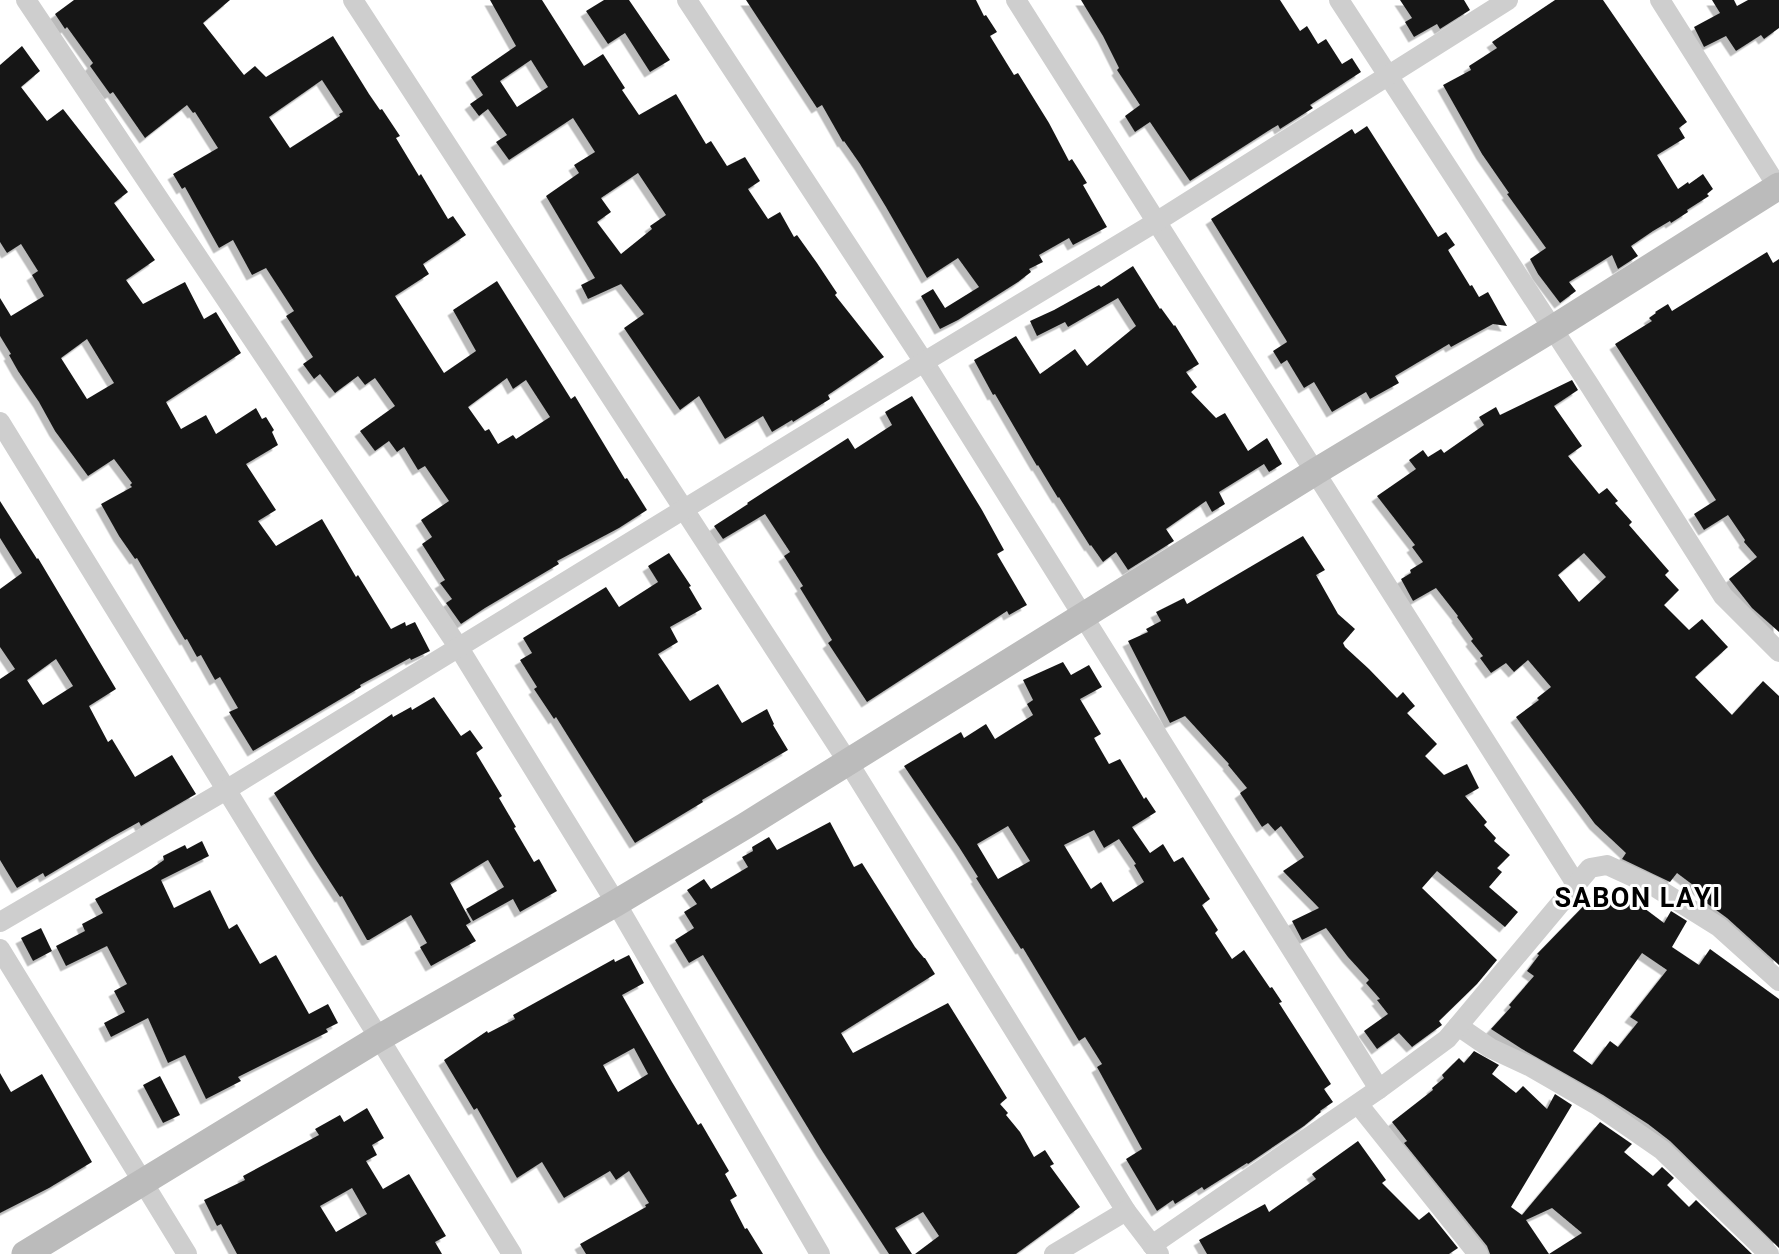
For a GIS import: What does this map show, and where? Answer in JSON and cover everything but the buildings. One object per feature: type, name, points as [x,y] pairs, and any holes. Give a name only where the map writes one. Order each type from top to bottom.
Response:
[{"type":"main road","points":[[25,1254],[379,1038],[616,903],[848,762],[1315,472],[1552,329],[1778,187]]},
{"type":"street","points":[[26,0],[459,648],[616,903],[820,1254]]},
{"type":"street","points":[[352,0],[848,762],[1126,1211],[1156,1250],[1447,1039],[1590,868],[1607,865],[1655,887],[1719,927],[1779,981]]},
{"type":"street","points":[[687,0],[924,362],[1379,1089]]},
{"type":"street","points":[[1016,0],[1576,884]]},
{"type":"street","points":[[1339,0],[1723,596],[1779,652]]},
{"type":"street","points":[[0,922],[226,790],[1156,222],[1508,0]]},
{"type":"street","points":[[1660,0],[1778,187]]},
{"type":"street","points":[[0,422],[512,1254]]},
{"type":"street","points":[[0,949],[187,1254]]},
{"type":"street","points":[[1458,1026],[1490,1048],[1531,1067],[1597,1104],[1662,1150],[1769,1254]]},
{"type":"street","points":[[1358,1104],[1478,1254]]},
{"type":"street","points":[[1054,1254],[1126,1211]]},
{"type":"district","name":"SABON LAYI","points":[[1638,898]]}]
